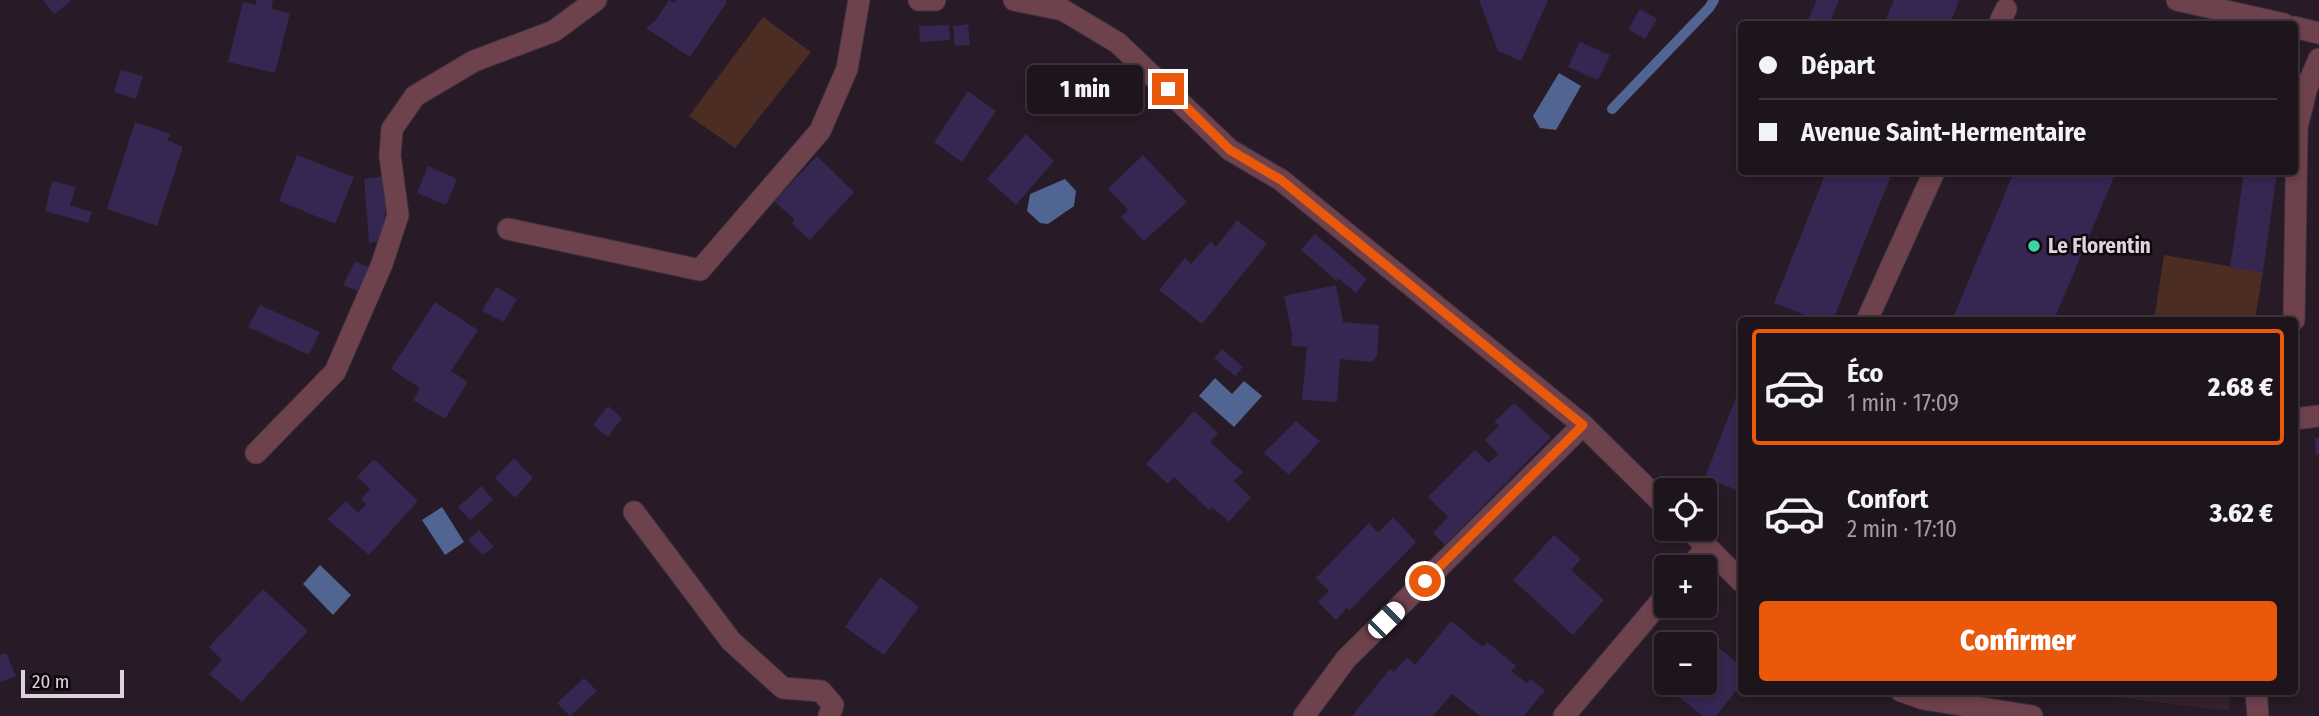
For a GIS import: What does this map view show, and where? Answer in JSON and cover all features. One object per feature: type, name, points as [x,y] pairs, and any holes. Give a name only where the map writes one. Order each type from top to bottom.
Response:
[{"type":"street","points":[[256,453],[335,372],[382,264],[398,215],[390,156],[392,129],[415,96],[474,61],[554,32],[596,0]]},
{"type":"street","points":[[508,229],[700,270],[820,131],[847,69],[859,0]]},
{"type":"street","points":[[919,0],[935,0]]},
{"type":"street","points":[[1014,0],[1063,10],[1118,43],[1230,150],[1281,180],[1583,425],[1654,495]]},
{"type":"street","points":[[2181,0],[2271,21]]},
{"type":"street","points":[[2298,28],[2319,33]]},
{"type":"street","points":[[2298,123],[2306,87],[2319,59]]},
{"type":"street","points":[[1868,317],[1933,175]]},
{"type":"street","points":[[2294,317],[2296,175]]},
{"type":"street","points":[[2298,419],[2319,416]]},
{"type":"street","points":[[1304,716],[1346,659],[1583,425]]},
{"type":"street","points":[[634,512],[731,640],[783,688],[821,691],[833,705],[829,716]]},
{"type":"street","points":[[1701,541],[1738,572]]},
{"type":"street","points":[[1700,555],[1707,547]]},
{"type":"street","points":[[1564,716],[1654,609]]},
{"type":"street","points":[[1912,695],[2032,716]]},
{"type":"street","points":[[2256,695],[2258,716]]},
{"type":"shaded area","points":[[763,17],[811,52],[735,148],[689,116]]},
{"type":"shaded area","points":[[2164,255],[2263,272],[2256,317],[2154,317]]},
{"type":"shaded area","points":[[2099,695],[2230,695],[2229,711]]},
{"type":"water","points":[[1559,73],[1581,86],[1556,130],[1540,128],[1533,116]]},
{"type":"water","points":[[1065,179],[1076,191],[1074,206],[1048,224],[1040,223],[1027,211],[1030,194]]},
{"type":"water","points":[[1215,378],[1232,394],[1244,381],[1262,396],[1234,427],[1199,396]]},
{"type":"water","points":[[442,507],[464,542],[445,555],[422,520]]},
{"type":"water","points":[[320,565],[351,595],[333,615],[303,584]]},
{"type":"building","points":[[43,0],[69,0],[70,2],[54,14]]},
{"type":"building","points":[[257,0],[273,0],[271,9],[290,13],[275,73],[228,62],[243,2],[255,5]]},
{"type":"building","points":[[669,0],[675,3],[677,0],[727,2],[690,57],[646,28],[656,20]]},
{"type":"building","points":[[1479,0],[1548,0],[1521,61],[1498,51]]},
{"type":"building","points":[[1817,0],[1839,0],[1830,21],[1807,21]]},
{"type":"building","points":[[1894,0],[1959,1],[1951,21],[1885,21]]},
{"type":"building","points":[[1640,9],[1657,19],[1645,39],[1628,29]]},
{"type":"building","points":[[968,24],[970,45],[955,46],[953,26]]},
{"type":"building","points":[[949,25],[950,40],[920,42],[919,26]]},
{"type":"building","points":[[1580,42],[1610,55],[1598,80],[1568,67]]},
{"type":"building","points":[[121,70],[143,76],[136,99],[114,92]]},
{"type":"building","points":[[968,91],[996,111],[962,162],[934,142]]},
{"type":"building","points":[[135,122],[171,134],[167,140],[183,147],[157,226],[107,209]]},
{"type":"building","points":[[1026,134],[1054,161],[1016,205],[987,179]]},
{"type":"building","points":[[297,155],[354,177],[335,224],[279,201]]},
{"type":"building","points":[[1143,155],[1187,202],[1144,241],[1121,217],[1128,210],[1108,189]]},
{"type":"building","points":[[817,156],[854,192],[810,240],[792,224],[795,220],[774,201]]},
{"type":"building","points":[[428,166],[457,179],[446,205],[417,193]]},
{"type":"building","points":[[1825,175],[1891,176],[1834,317],[1809,317],[1774,303]]},
{"type":"building","name":"Le Florentin","points":[[2013,175],[2115,175],[2055,317],[1953,317]]},
{"type":"building","points":[[2244,175],[2277,175],[2263,272],[2230,268]]},
{"type":"building","points":[[385,176],[384,227],[378,241],[369,243],[364,179]]},
{"type":"building","points":[[52,181],[76,187],[70,205],[92,212],[88,223],[45,211]]},
{"type":"building","points":[[1237,220],[1267,244],[1202,324],[1159,290],[1185,258],[1191,264],[1211,241],[1216,247]]},
{"type":"building","points":[[1315,234],[1367,279],[1356,293],[1338,278],[1337,281],[1301,250]]},
{"type":"building","points":[[355,261],[369,267],[358,291],[343,285]]},
{"type":"building","points":[[1336,285],[1343,322],[1379,325],[1377,357],[1371,362],[1340,359],[1337,402],[1302,400],[1307,347],[1291,346],[1292,334],[1284,296]]},
{"type":"building","points":[[496,287],[517,299],[504,322],[482,311]]},
{"type":"building","points":[[435,302],[478,330],[451,371],[468,382],[445,419],[413,400],[420,388],[391,369]]},
{"type":"building","points":[[260,305],[320,332],[309,355],[248,327]]},
{"type":"building","points":[[1222,349],[1243,367],[1235,376],[1214,358]]},
{"type":"building","points":[[1738,393],[1738,491],[1717,482],[1717,478],[1705,477]]},
{"type":"building","points":[[1514,403],[1551,437],[1445,545],[1433,533],[1448,517],[1428,497],[1475,450],[1489,463],[1498,454],[1485,440],[1499,425],[1494,422]]},
{"type":"building","points":[[608,406],[622,418],[608,437],[593,425]]},
{"type":"building","points":[[1194,411],[1218,433],[1210,442],[1243,472],[1234,481],[1251,497],[1229,522],[1212,507],[1209,510],[1174,477],[1168,484],[1146,464]]},
{"type":"building","points":[[1296,421],[1320,441],[1289,475],[1264,453]]},
{"type":"building","points":[[2315,438],[2319,438],[2319,454],[2316,455]]},
{"type":"building","points":[[514,458],[533,478],[515,498],[495,478]]},
{"type":"building","points":[[374,459],[418,501],[369,555],[327,519],[346,501],[358,513],[366,504],[361,499],[370,489],[357,477]]},
{"type":"building","points":[[482,486],[493,500],[470,520],[458,507]]},
{"type":"building","points":[[1393,517],[1416,542],[1349,611],[1347,608],[1336,620],[1318,602],[1329,591],[1316,578],[1369,523],[1378,533]]},
{"type":"building","points":[[479,530],[494,547],[483,555],[468,540]]},
{"type":"building","points":[[1554,535],[1581,559],[1571,570],[1604,600],[1573,635],[1513,580]]},
{"type":"building","points":[[2298,536],[2301,557],[2298,557]]},
{"type":"building","points":[[880,577],[919,607],[884,655],[845,627]]},
{"type":"building","points":[[263,589],[308,631],[242,702],[209,674],[222,660],[209,647]]},
{"type":"building","points":[[1451,621],[1483,647],[1487,642],[1516,666],[1511,671],[1527,683],[1530,679],[1545,690],[1524,716],[1480,716],[1452,694],[1433,716],[1352,716],[1390,669],[1394,672],[1407,657],[1415,665]]},
{"type":"building","points":[[1717,647],[1738,664],[1738,693],[1736,691],[1716,716],[1703,716],[1679,697],[1717,695]]},
{"type":"building","points":[[6,653],[16,676],[0,682],[0,655]]},
{"type":"building","points":[[584,678],[597,691],[570,716],[557,703]]},
{"type":"waterway","points":[[1612,109],[1714,0]]},
{"type":"place","name":"Le Florentin","points":[[2034,246]]},
{"type":"route","points":[[1168,89],[1230,150],[1281,180],[1583,425],[1425,581]]}]
